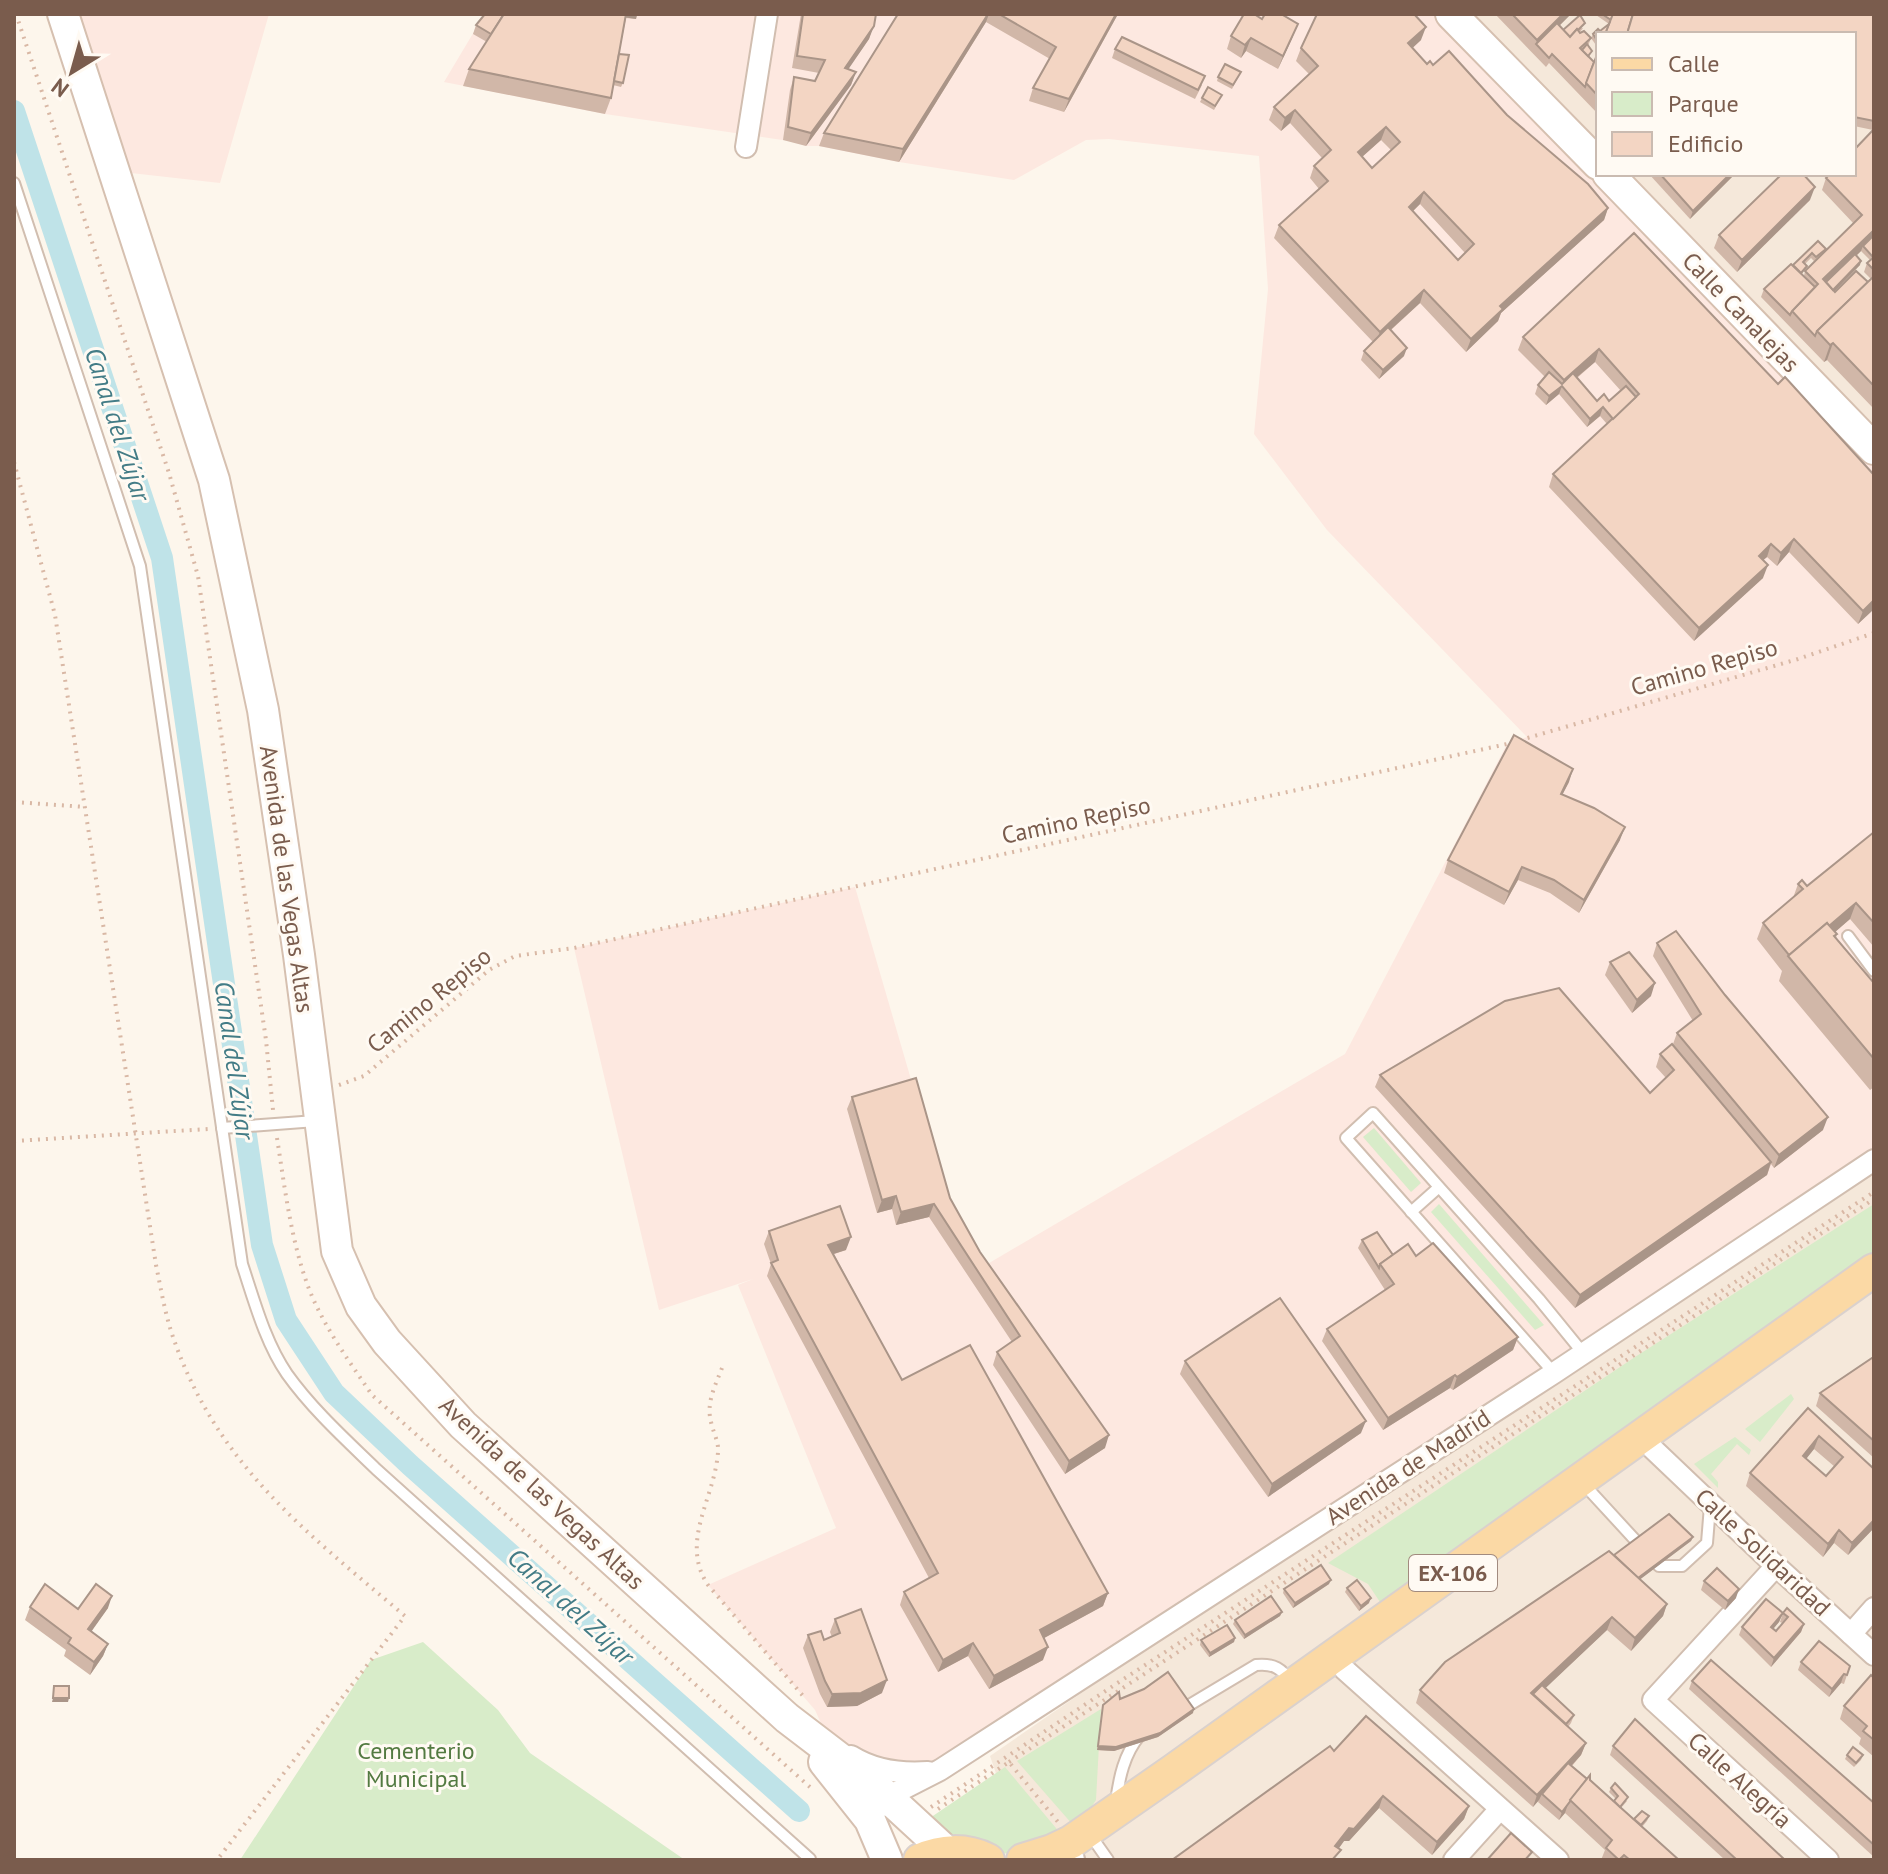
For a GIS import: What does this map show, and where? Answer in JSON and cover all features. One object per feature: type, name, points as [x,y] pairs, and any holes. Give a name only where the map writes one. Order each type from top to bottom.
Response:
[{"type":"main road","name":"EX-106","points":[[1023,1860],[1052,1851],[1083,1854],[1298,1692],[1874,1270]]},
{"type":"main road","name":"EX-106","points":[[1083,1854],[1115,1812],[1298,1692],[1344,1669],[1874,1288]]},
{"type":"main road","points":[[933,1856],[965,1852],[988,1860]]},
{"type":"street","name":"Avenida de las Vegas Altas","points":[[63,14],[214,480],[263,710],[337,1251],[361,1306],[387,1342],[463,1425],[689,1627],[796,1708],[899,1815],[933,1856]]},
{"type":"street","points":[[746,147],[767,14]]},
{"type":"street","points":[[1451,14],[1596,162]]},
{"type":"street","points":[[1472,14],[1530,93]]},
{"type":"street","name":"Calle Canalejas","points":[[1610,176],[1874,449]]},
{"type":"street","name":"Avenida de Madrid","points":[[940,1770],[1554,1373],[1874,1160]]},
{"type":"street","name":"Calle Solidaridad","points":[[1652,1448],[1874,1655]]},
{"type":"street","name":"Calle Alegría","points":[[1776,1566],[1653,1700],[1828,1860]]},
{"type":"street","points":[[1851,1634],[1874,1608]]},
{"type":"street","points":[[1344,1669],[1558,1860]]},
{"type":"street","points":[[796,1708],[861,1762],[909,1773],[940,1770]]},
{"type":"street","points":[[887,1860],[899,1815],[910,1807],[940,1770]]},
{"type":"street","points":[[1454,1860],[1500,1809]]},
{"type":"lane","points":[[14,183],[140,566],[242,1264],[261,1321],[286,1372],[322,1417],[810,1859]]},
{"type":"lane","points":[[1848,936],[1874,971]]},
{"type":"lane","points":[[1554,1373],[1346,1138],[1373,1113],[1539,1299],[1583,1353]]},
{"type":"lane","points":[[222,1128],[320,1121]]},
{"type":"lane","points":[[1411,1212],[1438,1188]]},
{"type":"lane","points":[[1591,1492],[1659,1566],[1682,1566],[1707,1543],[1711,1504]]},
{"type":"lane","points":[[1176,1714],[1256,1665],[1269,1663],[1283,1670],[1298,1692]]},
{"type":"lane","points":[[1115,1812],[1118,1784],[1131,1746],[1152,1728]]},
{"type":"path","points":[[16,14],[169,473],[198,576],[266,1040],[269,1124],[287,1207],[310,1290],[332,1336],[372,1395],[813,1790]]},
{"type":"path","points":[[14,462],[55,615],[134,1133],[156,1265],[173,1336],[193,1386],[222,1438],[262,1489],[318,1542],[405,1616],[217,1860]]},
{"type":"path","name":"Camino Repiso","points":[[316,1090],[364,1076],[489,970],[515,956],[574,948],[1507,744],[1798,659],[1874,633]]},
{"type":"path","points":[[14,802],[86,807]]},
{"type":"path","points":[[14,1141],[222,1128]]},
{"type":"path","points":[[899,1815],[1131,1673],[1874,1192]]},
{"type":"path","points":[[899,1815],[1009,1762],[1874,1199]]},
{"type":"path","points":[[722,1368],[709,1407],[719,1452],[698,1536],[698,1564],[708,1585],[796,1708]]},
{"type":"path","points":[[1009,1762],[1083,1854]]},
{"type":"shaded area","points":[[63,14],[269,14],[220,183],[113,171]]},
{"type":"shaded area","points":[[1451,14],[1874,14],[1874,449],[1610,176],[1856,176],[1856,32],[1596,32],[1596,162]]},
{"type":"shaded area","points":[[1451,14],[1596,163],[1596,176],[1609,176],[1874,449],[1874,1160],[967,1752],[909,1773],[830,1743],[815,1710],[708,1585],[836,1528],[738,1285],[753,1279],[659,1310],[574,948],[855,887],[951,1217],[984,1266],[1345,1054],[1507,744],[1527,737],[1327,530],[1254,434],[1268,289],[1259,156],[1109,139],[1086,140],[1014,180],[796,142],[605,114],[444,82],[484,15]]},
{"type":"shaded area","points":[[1874,1130],[1874,1860],[1026,1860],[990,1756],[1716,1255]]},
{"type":"green space","points":[[1374,1128],[1421,1183],[1411,1192],[1363,1137]]},
{"type":"green space","points":[[1439,1204],[1544,1325],[1535,1330],[1431,1212]]},
{"type":"green space","points":[[1874,1204],[1874,1256],[1382,1605],[1368,1584],[1328,1563],[1635,1357]]},
{"type":"green space","points":[[1791,1394],[1794,1399],[1760,1442],[1745,1429]]},
{"type":"green space","points":[[1735,1437],[1751,1450],[1749,1455],[1737,1444],[1711,1474],[1718,1482],[1718,1488],[1694,1464]]},
{"type":"green space","name":"Cementerio Municipal","points":[[423,1642],[498,1710],[530,1753],[685,1860],[240,1860],[371,1660]]},
{"type":"green space","points":[[1101,1709],[1096,1800],[1084,1818],[1073,1825],[1017,1761]]},
{"type":"green space","points":[[1005,1767],[1061,1834],[1026,1850],[1002,1854],[966,1845],[924,1822]]},
{"type":"building","points":[[485,14],[504,14],[491,34],[476,25]]},
{"type":"building","points":[[504,14],[626,14],[611,98],[469,69]]},
{"type":"building","points":[[803,14],[876,14],[874,26],[845,68],[856,72],[811,133],[788,127],[794,77],[815,81],[825,60],[797,56]]},
{"type":"building","points":[[898,14],[988,14],[903,149],[824,133]]},
{"type":"building","points":[[999,14],[1116,14],[1069,99],[1033,88],[1056,47]]},
{"type":"building","points":[[1244,14],[1254,14],[1262,19],[1265,14],[1281,14],[1298,24],[1283,56],[1251,38],[1245,45],[1231,36]]},
{"type":"building","points":[[1317,14],[1414,14],[1426,27],[1408,43],[1427,64],[1430,61],[1433,65],[1449,51],[1507,115],[1588,184],[1608,208],[1500,306],[1503,309],[1471,339],[1424,290],[1380,332],[1279,225],[1328,181],[1314,166],[1331,150],[1295,110],[1285,118],[1274,107],[1318,66],[1301,48]],"holes":[[[1386,127],[1400,142],[1372,168],[1358,152]],[[1424,192],[1474,244],[1458,260],[1409,207]]]},
{"type":"building","points":[[1512,14],[1563,14],[1537,40]]},
{"type":"building","points":[[1613,14],[1633,14],[1628,32],[1606,32]]},
{"type":"building","points":[[1633,14],[1874,14],[1874,121],[1856,117],[1856,32],[1628,32]]},
{"type":"building","points":[[1580,15],[1585,23],[1570,37],[1563,30]]},
{"type":"building","points":[[1557,23],[1570,37],[1577,29],[1591,38],[1580,48],[1594,62],[1585,87],[1552,54],[1549,58],[1536,44]]},
{"type":"building","points":[[1609,24],[1606,32],[1596,32],[1596,39],[1593,34],[1598,29],[1600,31]]},
{"type":"building","points":[[1122,37],[1205,76],[1198,90],[1115,49]]},
{"type":"building","points":[[1587,44],[1592,51],[1588,56],[1582,50]]},
{"type":"building","points":[[619,54],[629,55],[623,83],[614,81]]},
{"type":"building","points":[[1596,57],[1596,94],[1586,83]]},
{"type":"building","points":[[1225,64],[1241,72],[1233,85],[1218,77]]},
{"type":"building","points":[[1208,87],[1222,95],[1215,106],[1202,98]]},
{"type":"building","points":[[1874,129],[1874,230],[1823,279],[1835,292],[1856,271],[1868,282],[1815,336],[1792,311],[1818,284],[1805,271],[1862,215],[1826,178],[1856,176],[1856,148]]},
{"type":"building","points":[[1662,176],[1728,176],[1693,211]]},
{"type":"building","points":[[1780,176],[1805,176],[1815,187],[1742,260],[1719,235]]},
{"type":"building","points":[[1634,233],[1778,384],[1785,377],[1874,475],[1874,600],[1863,611],[1794,539],[1781,553],[1771,544],[1759,556],[1768,565],[1699,628],[1553,474],[1639,394],[1599,349],[1564,380],[1523,337]]},
{"type":"building","points":[[1872,237],[1874,239],[1873,257],[1863,246]]},
{"type":"building","points":[[1818,241],[1826,249],[1816,257],[1812,253],[1803,262],[1807,266],[1801,273],[1793,265]]},
{"type":"building","points":[[1855,254],[1861,261],[1833,290],[1826,282]]},
{"type":"building","points":[[1874,257],[1874,270],[1867,263]]},
{"type":"building","points":[[1791,264],[1815,287],[1790,315],[1764,289]]},
{"type":"building","points":[[1874,276],[1874,386],[1833,343],[1830,345],[1817,331]]},
{"type":"building","points":[[1388,327],[1407,348],[1383,370],[1364,351]]},
{"type":"building","points":[[1549,372],[1562,384],[1573,373],[1597,401],[1604,394],[1609,401],[1626,386],[1636,397],[1613,419],[1603,407],[1590,419],[1562,386],[1549,396],[1538,385]]},
{"type":"building","points":[[1514,735],[1573,769],[1561,794],[1594,808],[1625,827],[1584,900],[1554,880],[1522,867],[1509,892],[1448,860]]},
{"type":"building","points":[[1874,832],[1874,923],[1856,903],[1789,955],[1763,923],[1803,889],[1798,884],[1802,880],[1807,886]]},
{"type":"building","points":[[1827,923],[1837,934],[1834,936],[1874,983],[1874,1059],[1788,956]]},
{"type":"building","points":[[1676,931],[1725,995],[1828,1117],[1779,1155],[1677,1033],[1701,1014],[1657,943]]},
{"type":"building","points":[[1629,952],[1655,983],[1637,1000],[1610,962]]},
{"type":"building","points":[[1559,988],[1650,1093],[1674,1070],[1660,1054],[1672,1044],[1771,1162],[1580,1295],[1380,1075],[1505,1001]]},
{"type":"building","points":[[916,1078],[950,1198],[980,1252],[1109,1435],[1069,1461],[997,1352],[1020,1336],[934,1204],[901,1212],[896,1196],[882,1200],[852,1097]]},
{"type":"building","points":[[840,1206],[851,1237],[828,1245],[902,1380],[970,1345],[1108,1593],[1040,1630],[1048,1647],[994,1676],[973,1643],[943,1660],[904,1592],[938,1573],[771,1263],[778,1260],[769,1231]]},
{"type":"building","points":[[1377,1232],[1393,1255],[1379,1268],[1362,1240]]},
{"type":"building","points":[[1433,1243],[1518,1337],[1388,1418],[1327,1329],[1394,1284],[1380,1264],[1408,1244],[1416,1256]]},
{"type":"building","points":[[1280,1298],[1366,1421],[1272,1484],[1185,1361]]},
{"type":"building","points":[[1874,1358],[1874,1441],[1820,1393]]},
{"type":"building","points":[[1808,1408],[1874,1469],[1874,1520],[1852,1543],[1839,1530],[1828,1544],[1750,1473]],"holes":[[[1819,1436],[1843,1457],[1826,1476],[1803,1456]]]},
{"type":"building","points":[[1669,1514],[1693,1537],[1638,1578],[1614,1555]]},
{"type":"building","points":[[1609,1551],[1667,1604],[1635,1638],[1612,1617],[1531,1693],[1586,1743],[1537,1795],[1420,1690],[1445,1662]]},
{"type":"building","points":[[1321,1565],[1331,1580],[1295,1603],[1284,1589]]},
{"type":"building","points":[[1717,1568],[1739,1589],[1728,1601],[1704,1581]]},
{"type":"building","points":[[1357,1580],[1371,1598],[1361,1606],[1347,1588]]},
{"type":"building","points":[[45,1584],[78,1609],[96,1584],[112,1596],[88,1629],[108,1644],[94,1662],[68,1643],[71,1638],[30,1607]]},
{"type":"building","points":[[1271,1596],[1282,1612],[1245,1635],[1235,1620]]},
{"type":"building","points":[[1766,1599],[1783,1613],[1787,1608],[1804,1624],[1774,1658],[1742,1627]],"holes":[[[1783,1613],[1788,1617],[1776,1631],[1771,1627]]]},
{"type":"building","points":[[861,1609],[887,1680],[861,1693],[832,1694],[808,1635],[821,1631],[824,1640],[840,1633],[835,1619]]},
{"type":"building","points":[[1227,1625],[1235,1638],[1210,1653],[1201,1640]]},
{"type":"building","points":[[1819,1641],[1850,1666],[1847,1675],[1844,1674],[1832,1689],[1801,1662]]},
{"type":"building","points":[[1711,1660],[1874,1803],[1874,1845],[1692,1681]]},
{"type":"building","points":[[1168,1672],[1194,1709],[1160,1733],[1116,1747],[1098,1746],[1103,1705],[1119,1692],[1120,1699],[1144,1689]]},
{"type":"building","points":[[1871,1675],[1874,1678],[1874,1740],[1863,1731],[1867,1726],[1844,1706]]},
{"type":"building","points":[[1542,1685],[1574,1715],[1566,1724],[1533,1694]]},
{"type":"building","points":[[54,1686],[69,1686],[69,1698],[53,1698]]},
{"type":"building","points":[[1366,1716],[1469,1806],[1437,1842],[1383,1796],[1354,1829],[1349,1828],[1335,1846],[1341,1850],[1332,1860],[1172,1860],[1330,1746],[1334,1751]]},
{"type":"building","points":[[1635,1719],[1785,1860],[1737,1860],[1613,1746]]},
{"type":"building","points":[[1853,1747],[1863,1755],[1856,1763],[1847,1755]]},
{"type":"building","points":[[1568,1763],[1587,1779],[1562,1812],[1542,1794]]},
{"type":"building","points":[[1590,1775],[1590,1780],[1679,1860],[1630,1860],[1624,1855],[1619,1860],[1606,1848],[1612,1840],[1570,1800]]},
{"type":"building","points":[[1615,1783],[1628,1797],[1620,1807],[1614,1801],[1618,1796],[1611,1788]]},
{"type":"building","points":[[1642,1811],[1649,1816],[1641,1825],[1634,1819]]},
{"type":"building","points":[[1511,1833],[1532,1852],[1525,1860],[1487,1860]]},
{"type":"waterway","name":"Canal del Zújar","points":[[14,111],[162,558],[262,1245],[286,1320],[334,1393],[410,1465],[799,1811]]}]
